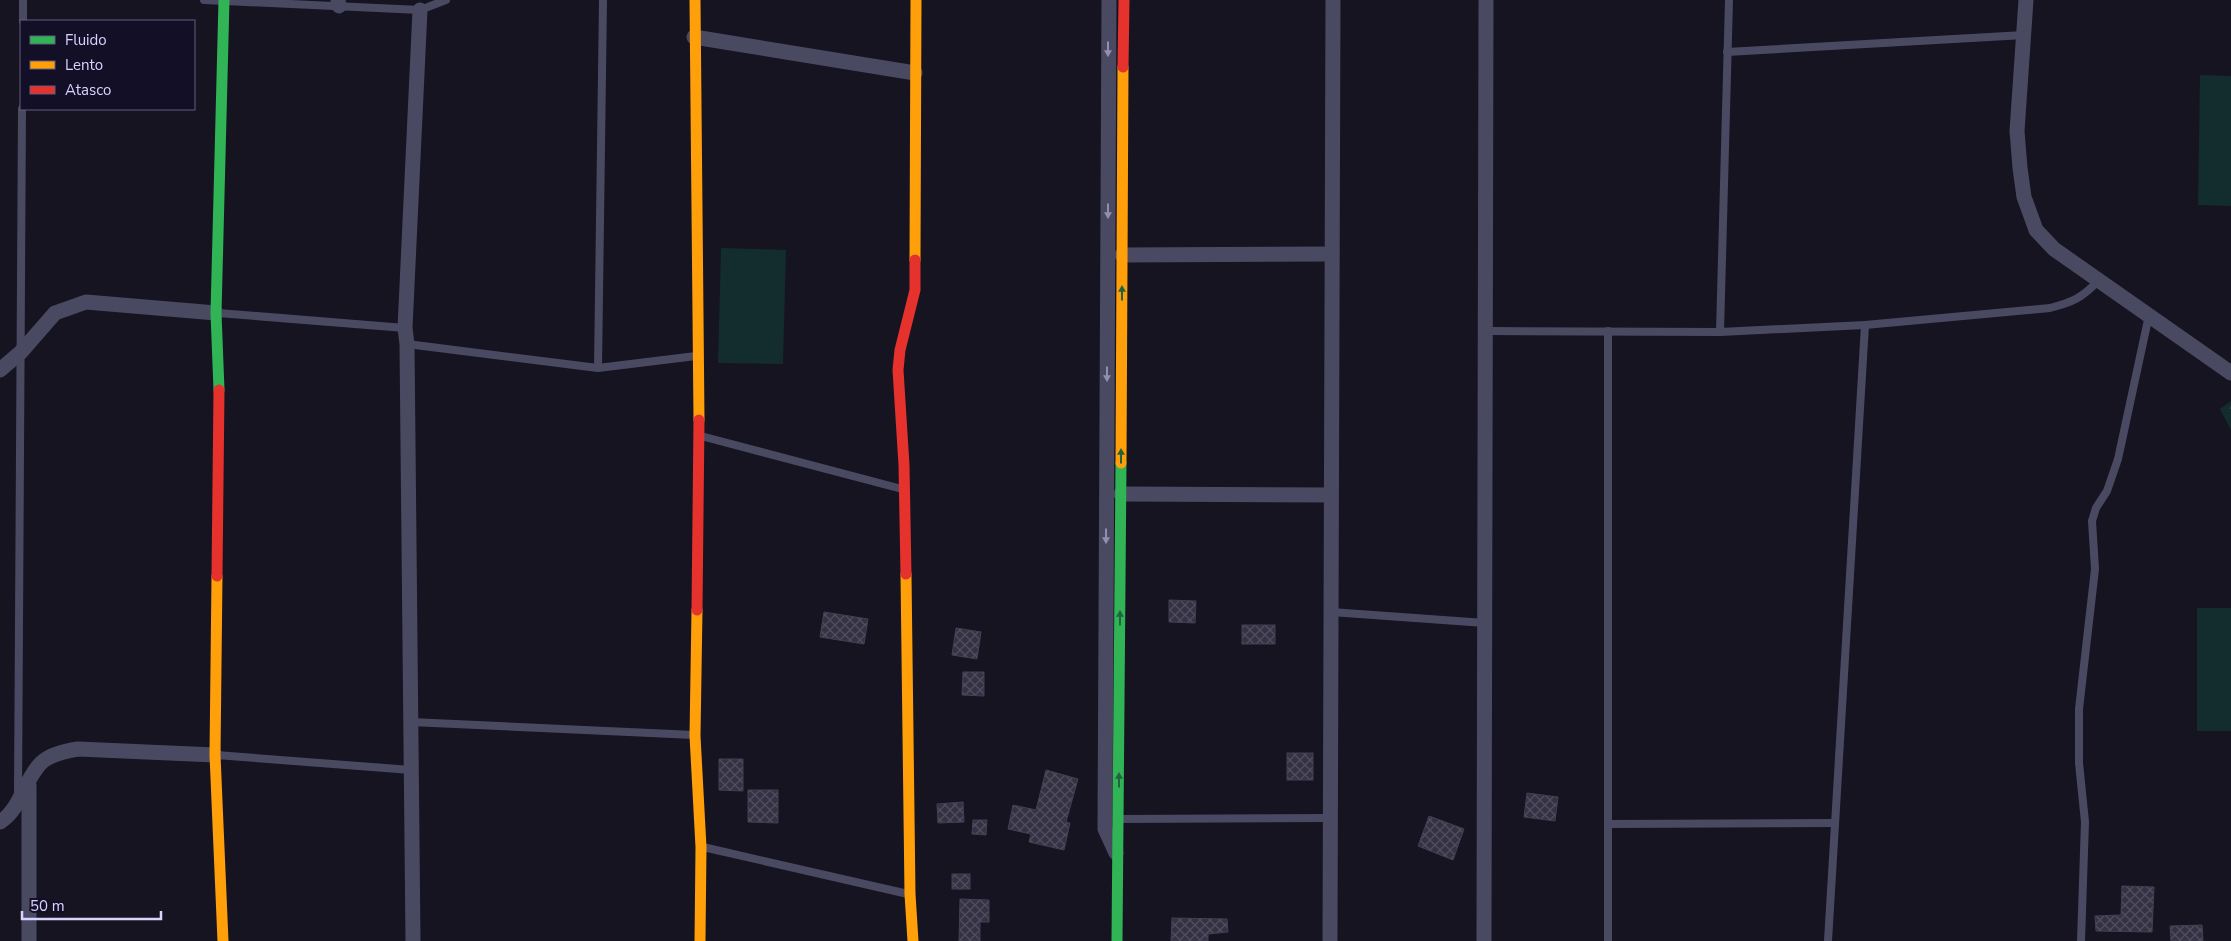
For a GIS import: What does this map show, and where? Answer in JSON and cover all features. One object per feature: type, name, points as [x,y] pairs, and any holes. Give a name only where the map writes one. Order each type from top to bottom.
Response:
[{"type":"street","points":[[695,0],[699,435],[695,736],[701,847],[700,941]]},
{"type":"street","points":[[913,941],[910,894],[902,412],[898,387],[898,370],[900,350],[915,290],[916,0]]},
{"type":"street","points":[[916,15],[921,0]]},
{"type":"street","points":[[1109,0],[1105,829],[1108,839],[1118,856]]},
{"type":"street","points":[[1117,941],[1124,0]]},
{"type":"street","points":[[1330,941],[1333,0]]},
{"type":"street","points":[[1484,941],[1486,0]]},
{"type":"street","points":[[2026,0],[2017,131],[2024,197],[2036,230],[2054,249],[2231,373]]},
{"type":"street","points":[[224,1],[216,313],[219,396],[215,755],[224,941]]},
{"type":"street","points":[[413,941],[407,344],[405,328],[420,10]]},
{"type":"street","points":[[694,37],[915,73]]},
{"type":"street","points":[[1122,254],[1332,254]]},
{"type":"street","points":[[0,370],[21,352],[55,313],[86,302],[216,313]]},
{"type":"street","points":[[1121,494],[1331,495]]},
{"type":"street","points":[[0,822],[18,803],[41,763],[58,753],[78,748],[215,755]]},
{"type":"street","points":[[29,781],[29,941]]},
{"type":"lane","points":[[23,0],[23,20]]},
{"type":"lane","points":[[204,0],[339,3],[420,10],[446,0]]},
{"type":"lane","points":[[598,368],[603,0]]},
{"type":"lane","points":[[1720,332],[1728,0]]},
{"type":"lane","points":[[1727,52],[2024,35]]},
{"type":"lane","points":[[18,803],[22,110]]},
{"type":"lane","points":[[1486,331],[1720,332],[1865,325],[2050,308],[2074,302],[2086,294],[2099,280]]},
{"type":"lane","points":[[216,313],[405,328]]},
{"type":"lane","points":[[2081,941],[2085,822],[2079,763],[2079,710],[2095,569],[2092,521],[2096,508],[2107,491],[2118,460],[2149,315]]},
{"type":"lane","points":[[1828,941],[1865,325]]},
{"type":"lane","points":[[1608,331],[1608,941]]},
{"type":"lane","points":[[407,344],[598,368],[698,356]]},
{"type":"lane","points":[[699,435],[904,490]]},
{"type":"lane","points":[[1331,612],[1485,623]]},
{"type":"lane","points":[[411,722],[695,736]]},
{"type":"lane","points":[[215,755],[411,770]]},
{"type":"lane","points":[[1119,819],[1330,818]]},
{"type":"lane","points":[[1608,824],[1835,822]]},
{"type":"lane","points":[[701,847],[910,894]]},
{"type":"green space","points":[[2200,75],[2231,76],[2231,206],[2198,205]]},
{"type":"green space","points":[[721,248],[786,250],[783,364],[718,363]]},
{"type":"green space","points":[[2231,401],[2231,430],[2220,409]]},
{"type":"green space","points":[[2197,608],[2231,608],[2231,731],[2197,731]]},
{"type":"building","points":[[1169,600],[1196,601],[1195,623],[1169,622]]},
{"type":"building","points":[[824,612],[868,619],[864,644],[820,637]]},
{"type":"building","points":[[1242,625],[1275,625],[1275,644],[1242,644]]},
{"type":"building","points":[[956,628],[981,632],[977,659],[952,655]]},
{"type":"building","points":[[963,672],[984,672],[984,696],[962,695]]},
{"type":"building","points":[[1287,753],[1313,753],[1313,780],[1287,780]]},
{"type":"building","points":[[719,759],[743,759],[743,791],[719,790]]},
{"type":"building","points":[[1046,770],[1078,779],[1066,822],[1070,823],[1064,850],[1029,842],[1031,834],[1008,829],[1013,805],[1036,810]]},
{"type":"building","points":[[748,790],[778,790],[778,823],[748,822]]},
{"type":"building","points":[[1527,793],[1558,797],[1555,821],[1524,817]]},
{"type":"building","points":[[963,802],[964,822],[938,823],[937,804]]},
{"type":"building","points":[[1429,816],[1464,829],[1453,860],[1418,846]]},
{"type":"building","points":[[973,820],[987,820],[986,835],[972,834]]},
{"type":"building","points":[[952,874],[970,874],[970,889],[952,889]]},
{"type":"building","points":[[2122,886],[2154,887],[2152,932],[2096,931],[2095,916],[2121,915]]},
{"type":"building","points":[[960,899],[989,900],[989,922],[980,922],[980,941],[959,941]]},
{"type":"building","points":[[1172,918],[1227,919],[1228,932],[1208,934],[1208,941],[1171,941]]},
{"type":"building","points":[[2202,925],[2203,941],[2171,941],[2170,926]]},
{"type":"traffic: fast","points":[[219,390],[216,313],[224,0]]},
{"type":"traffic: fast","points":[[1117,941],[1121,463]]},
{"type":"traffic: slow","points":[[695,0],[699,420]]},
{"type":"traffic: slow","points":[[915,260],[916,0]]},
{"type":"traffic: slow","points":[[1121,463],[1123,67]]},
{"type":"traffic: slow","points":[[906,574],[910,894],[913,941]]},
{"type":"traffic: slow","points":[[217,576],[215,755],[223,941]]},
{"type":"traffic: slow","points":[[697,610],[695,736],[701,847],[700,941]]},
{"type":"traffic: jam","points":[[1123,67],[1124,0]]},
{"type":"traffic: jam","points":[[906,574],[904,465],[898,370],[900,350],[915,290],[915,260]]},
{"type":"traffic: jam","points":[[217,576],[219,390]]},
{"type":"traffic: jam","points":[[697,610],[699,420]]}]
